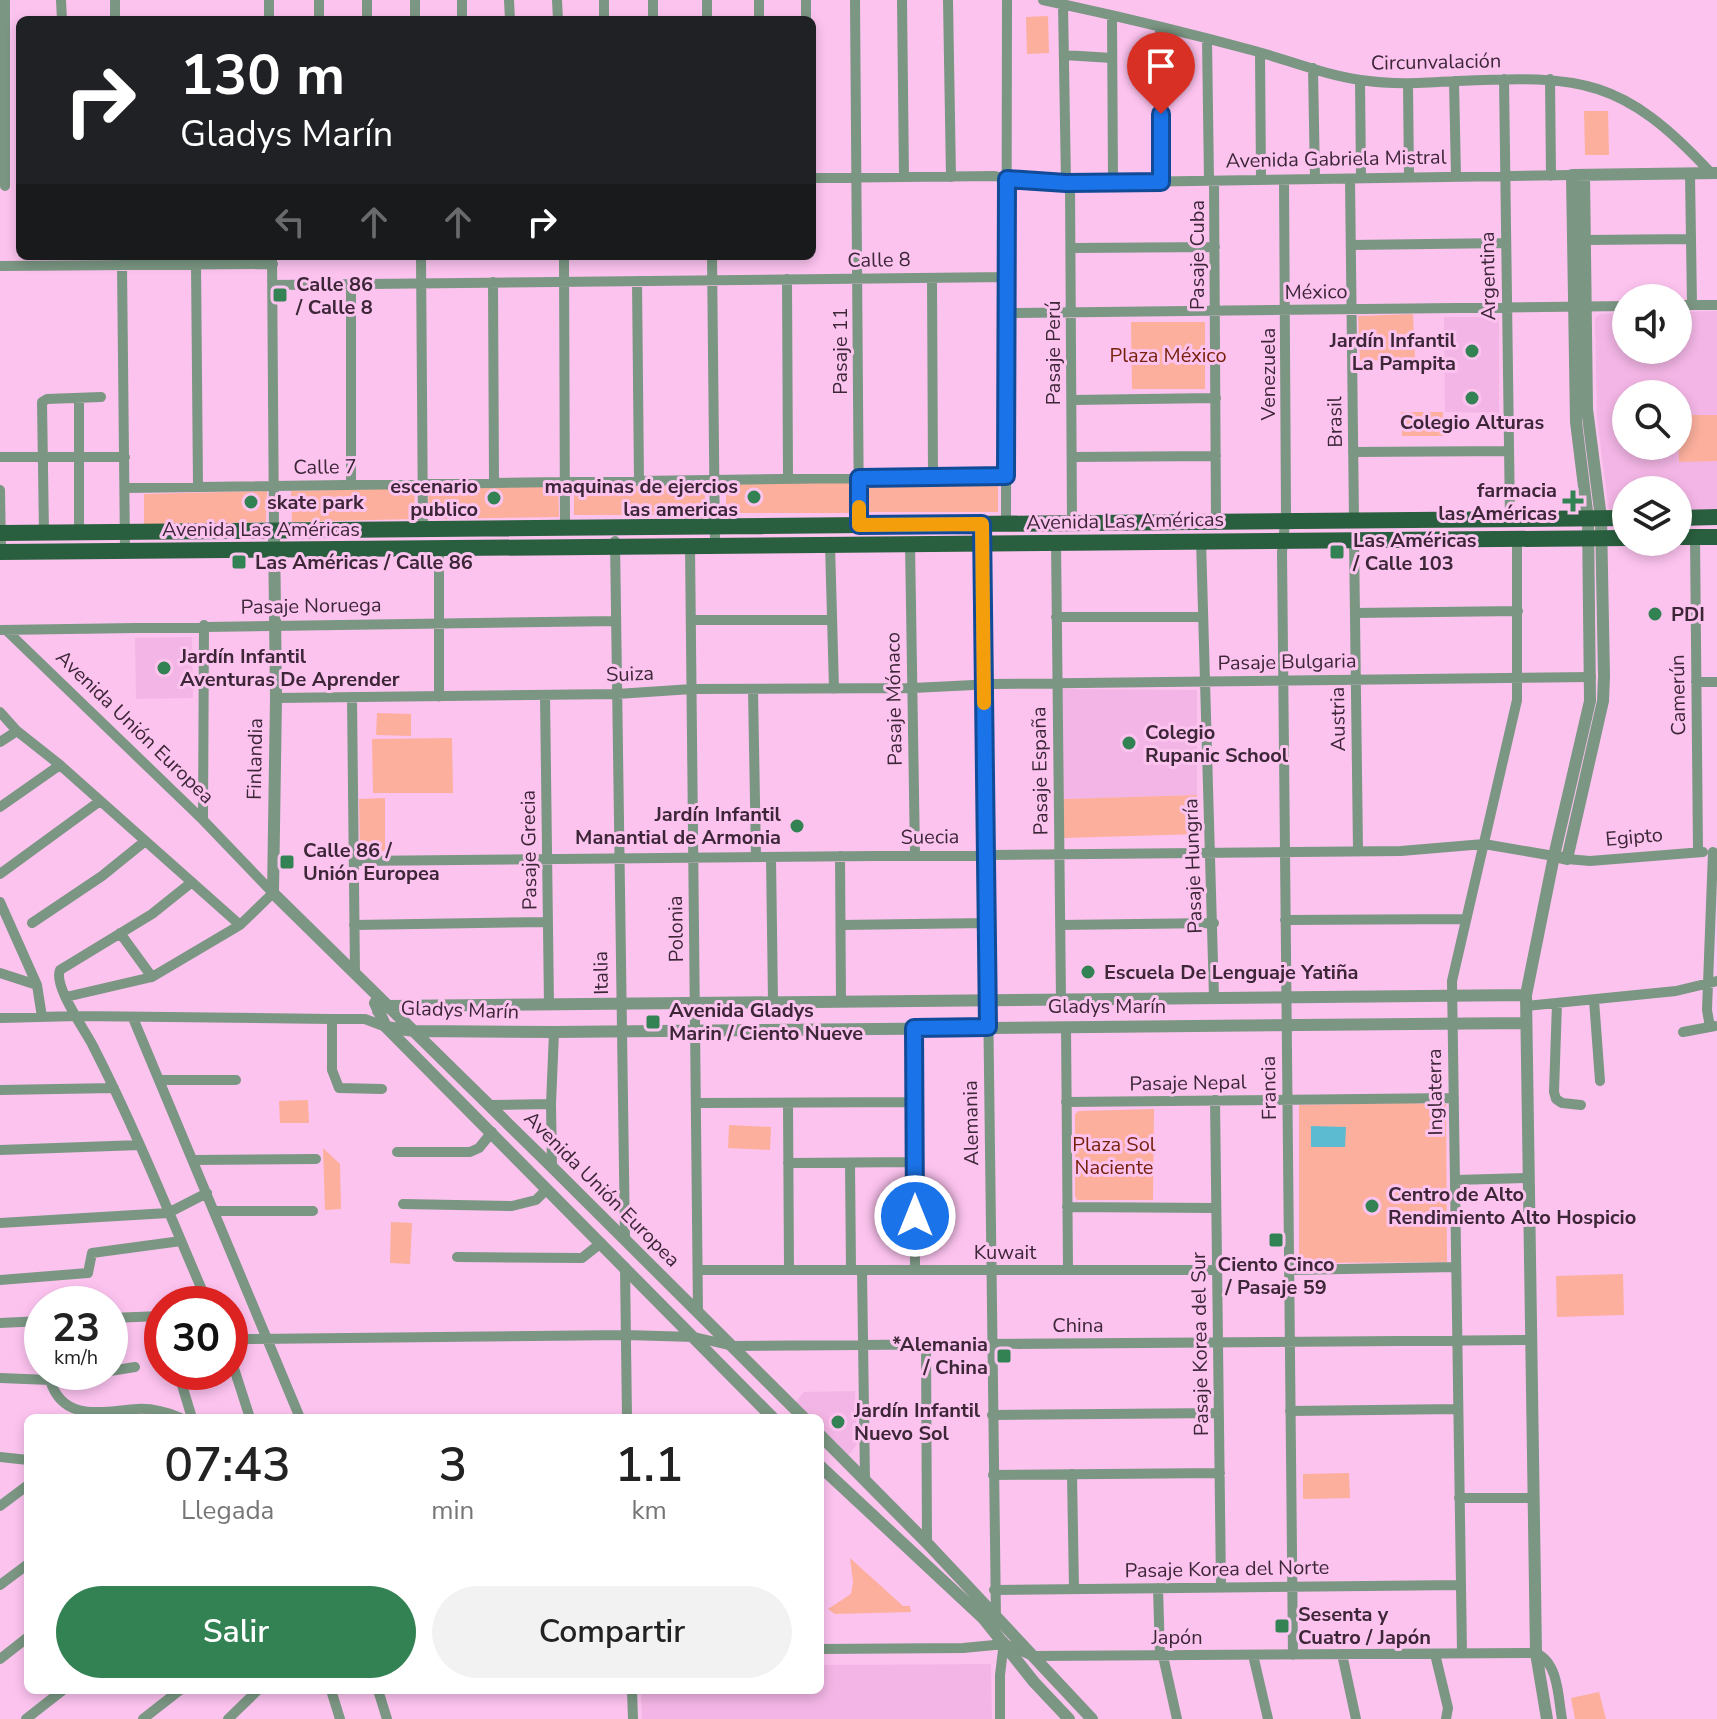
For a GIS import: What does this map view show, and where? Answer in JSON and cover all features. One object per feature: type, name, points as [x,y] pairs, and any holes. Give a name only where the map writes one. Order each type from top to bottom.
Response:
[{"type":"main road","points":[[1692,518],[1717,517]]},
{"type":"main road","name":"Avenida Las Américas","points":[[0,533],[1612,518]]},
{"type":"main road","points":[[1692,537],[1717,537]]},
{"type":"main road","name":"Avenida Las Américas","points":[[0,552],[1612,538]]},
{"type":"street","points":[[3,186],[5,0]]},
{"type":"street","name":"Pasaje 11","points":[[855,0],[859,525]]},
{"type":"street","points":[[902,0],[904,177]]},
{"type":"street","points":[[948,0],[951,177]]},
{"type":"street","points":[[1006,523],[1007,0]]},
{"type":"street","name":"Circunvalación","points":[[1043,0],[1360,80],[1408,84],[1550,79],[1597,88],[1639,107],[1714,173]]},
{"type":"street","name":"Pasaje Perú","points":[[1063,4],[1071,248],[1072,523]]},
{"type":"street","points":[[1112,16],[1113,182]]},
{"type":"street","points":[[1160,28],[1161,182]]},
{"type":"street","name":"Pasaje Cuba","points":[[1207,39],[1215,247],[1216,521]]},
{"type":"street","points":[[1260,53],[1261,180]]},
{"type":"street","points":[[1064,55],[1112,58]]},
{"type":"street","points":[[1313,68],[1315,179]]},
{"type":"street","name":"Argentina","points":[[1504,79],[1510,519]]},
{"type":"street","points":[[1550,79],[1551,176]]},
{"type":"street","name":"Brasil","points":[[1354,520],[1351,245],[1360,80]]},
{"type":"street","points":[[1454,81],[1456,177]]},
{"type":"street","points":[[1408,84],[1409,178]]},
{"type":"street","name":"Avenida Gabriela Mistral","points":[[816,178],[995,176],[1068,183],[1714,173]]},
{"type":"street","points":[[1690,174],[1692,284]]},
{"type":"street","points":[[1578,175],[1585,240],[1580,306]]},
{"type":"street","points":[[1547,1719],[1536,1653],[1526,1001],[1560,858],[1603,701],[1596,632],[1595,518],[1580,306],[1578,175]]},
{"type":"street","name":"Venezuela","points":[[1284,180],[1286,521]]},
{"type":"street","points":[[1585,240],[1691,239]]},
{"type":"street","points":[[1351,245],[1506,243]]},
{"type":"street","points":[[1071,248],[1215,247]]},
{"type":"street","points":[[0,266],[48,261],[122,265],[272,260],[274,531]]},
{"type":"street","points":[[421,260],[423,529]]},
{"type":"street","points":[[564,260],[565,528]]},
{"type":"street","points":[[712,260],[715,545]]},
{"type":"street","points":[[196,264],[198,487]]},
{"type":"street","points":[[122,265],[125,549]]},
{"type":"street","name":"Calle 8","points":[[273,285],[1006,277]]},
{"type":"street","points":[[932,278],[933,477]]},
{"type":"street","points":[[787,279],[788,479]]},
{"type":"street","points":[[637,281],[639,481]]},
{"type":"street","points":[[493,282],[494,483]]},
{"type":"street","points":[[351,284],[351,485]]},
{"type":"street","points":[[1692,305],[1717,305]]},
{"type":"street","name":"México","points":[[1006,313],[1612,306]]},
{"type":"street","points":[[44,533],[42,402],[47,399],[101,397]]},
{"type":"street","points":[[79,398],[79,533]]},
{"type":"street","points":[[1072,400],[1216,398]]},
{"type":"street","points":[[1353,452],[1509,451]]},
{"type":"street","points":[[1072,457],[1216,456]]},
{"type":"street","points":[[0,457],[125,457]]},
{"type":"street","name":"Calle 7","points":[[125,488],[1006,476]]},
{"type":"street","points":[[0,480],[0,552]]},
{"type":"street","name":"Francia","points":[[1286,521],[1282,539],[1293,1655]]},
{"type":"street","name":"Alemania","points":[[982,524],[994,1614],[1005,1644],[1000,1675],[1000,1719]]},
{"type":"street","name":"Italia","points":[[615,527],[627,1414]]},
{"type":"street","name":"Finlandia","points":[[273,893],[276,698],[274,531]]},
{"type":"street","name":"Inglaterra","points":[[1462,1653],[1453,970],[1515,708],[1518,678],[1517,538]]},
{"type":"street","name":"Austria","points":[[1354,539],[1358,850]]},
{"type":"street","name":"Pasaje Hungría","points":[[1201,540],[1214,998]]},
{"type":"street","name":"Pasaje España","points":[[1056,542],[1061,1000]]},
{"type":"street","name":"Pasaje Mónaco","points":[[910,543],[915,855]]},
{"type":"street","points":[[830,544],[834,689]]},
{"type":"street","name":"Polonia","points":[[690,545],[698,1313]]},
{"type":"street","points":[[439,548],[439,697]]},
{"type":"street","name":"Camerún","points":[[1687,556],[1696,682],[1698,852]]},
{"type":"street","points":[[1355,613],[1518,611]]},
{"type":"street","points":[[1056,617],[1202,617]]},
{"type":"street","points":[[691,620],[832,620]]},
{"type":"street","name":"Pasaje Noruega","points":[[3,630],[616,621]]},
{"type":"street","points":[[203,820],[204,625]]},
{"type":"street","name":"Avenida Unión Europea","points":[[3,630],[203,820],[370,989],[383,1008],[414,1031],[800,1414]]},
{"type":"street","points":[[1560,858],[1590,701],[1596,632]]},
{"type":"street","name":"Pasaje Bulgaria","points":[[984,685],[1591,677]]},
{"type":"street","points":[[1696,682],[1717,682]]},
{"type":"street","name":"Suiza","points":[[276,698],[984,685]]},
{"type":"street","points":[[753,689],[756,857]]},
{"type":"street","name":"Pasaje Grecia","points":[[545,695],[549,1005]]},
{"type":"street","points":[[352,697],[355,974]]},
{"type":"street","points":[[0,712],[17,731],[60,765],[240,925]]},
{"type":"street","points":[[0,742],[17,731]]},
{"type":"street","points":[[0,807],[60,765]]},
{"type":"street","points":[[0,874],[100,801]]},
{"type":"street","points":[[32,923],[79,892],[144,842]]},
{"type":"street","name":"Suecia","points":[[354,861],[1423,850],[1484,844],[1560,858]]},
{"type":"street","points":[[1683,1032],[1714,1026],[1707,1010],[1713,982],[1715,852]]},
{"type":"street","name":"Egipto","points":[[1560,858],[1590,861],[1715,852]]},
{"type":"street","points":[[840,856],[841,1002]]},
{"type":"street","points":[[771,857],[773,1002]]},
{"type":"street","points":[[192,882],[152,914],[60,970],[57,977],[114,1088],[200,1286]]},
{"type":"street","points":[[66,997],[152,977],[240,925],[273,893]]},
{"type":"street","points":[[0,902],[37,985],[42,1017]]},
{"type":"street","points":[[1285,920],[1465,919]]},
{"type":"street","points":[[354,925],[548,922]]},
{"type":"street","points":[[841,925],[986,923]]},
{"type":"street","points":[[1060,925],[1214,923]]},
{"type":"street","points":[[120,933],[152,977]]},
{"type":"street","points":[[0,973],[37,985]]},
{"type":"street","points":[[1526,1001],[1557,1003],[1594,1000],[1676,991],[1713,982]]},
{"type":"street","name":"Gladys Marín","points":[[365,1019],[383,1008],[549,1005],[1452,996],[1526,1001]]},
{"type":"street","points":[[1594,1000],[1600,1081]]},
{"type":"street","points":[[1557,1003],[1554,1092],[1556,1099],[1562,1103],[1581,1105]]},
{"type":"street","name":"Avenida Unión Europea","points":[[383,1008],[386,1027],[769,1414]]},
{"type":"street","points":[[0,1018],[365,1019]]},
{"type":"street","points":[[133,1018],[270,1339],[298,1414]]},
{"type":"street","points":[[332,1019],[332,1070],[339,1088],[382,1089]]},
{"type":"street","name":"Gladys Marín","points":[[365,1019],[386,1027],[414,1031],[554,1032],[1526,1023]]},
{"type":"street","points":[[1066,1027],[1068,1270]]},
{"type":"street","points":[[914,1028],[915,1270]]},
{"type":"street","points":[[552,1167],[554,1032]]},
{"type":"street","points":[[159,1080],[236,1080]]},
{"type":"street","points":[[0,1090],[114,1088]]},
{"type":"street","name":"Pasaje Nepal","points":[[1066,1102],[1454,1098]]},
{"type":"street","name":"Pasaje Korea del Sur","points":[[1215,1100],[1221,1587]]},
{"type":"street","points":[[696,1103],[914,1102]]},
{"type":"street","points":[[788,1103],[789,1270]]},
{"type":"street","points":[[490,1105],[551,1104]]},
{"type":"street","points":[[397,1152],[470,1152],[479,1148],[492,1132]]},
{"type":"street","points":[[0,1150],[140,1145]]},
{"type":"street","points":[[193,1160],[316,1159]]},
{"type":"street","points":[[788,1163],[914,1162]]},
{"type":"street","points":[[850,1163],[862,1345],[865,1480]]},
{"type":"street","points":[[1455,1180],[1529,1178]]},
{"type":"street","points":[[403,1204],[512,1206],[536,1200],[547,1189]]},
{"type":"street","points":[[0,1223],[168,1213],[207,1193]]},
{"type":"street","points":[[1067,1207],[1216,1208]]},
{"type":"street","points":[[215,1211],[313,1211]]},
{"type":"street","points":[[0,1280],[88,1273],[92,1253],[181,1241]]},
{"type":"street","points":[[457,1257],[574,1259],[590,1254],[601,1243]]},
{"type":"street","points":[[1289,1270],[1456,1267]]},
{"type":"street","name":"Kuwait","points":[[698,1270],[1217,1270]]},
{"type":"street","points":[[0,1323],[24,1322]]},
{"type":"street","name":"China","points":[[248,1339],[626,1335],[694,1337],[733,1346],[1532,1340]]},
{"type":"street","points":[[926,1344],[927,1543]]},
{"type":"street","points":[[128,1368],[135,1367]]},
{"type":"street","points":[[0,1378],[24,1379]]},
{"type":"street","points":[[54,1390],[74,1409],[104,1413],[141,1409],[163,1414]]},
{"type":"street","points":[[183,1390],[191,1414]]},
{"type":"street","points":[[241,1390],[249,1414]]},
{"type":"street","points":[[1290,1411],[1458,1409]]},
{"type":"street","points":[[992,1415],[1219,1413]]},
{"type":"street","points":[[824,1439],[927,1543],[1092,1719]]},
{"type":"street","points":[[0,1457],[24,1460]]},
{"type":"street","points":[[824,1470],[983,1618],[1034,1682],[1069,1719]]},
{"type":"street","points":[[993,1475],[1220,1473]]},
{"type":"street","points":[[1072,1474],[1074,1589]]},
{"type":"street","points":[[0,1506],[24,1488]]},
{"type":"street","points":[[1459,1498],[1534,1498]]},
{"type":"street","points":[[0,1585],[24,1567]]},
{"type":"street","name":"Pasaje Korea del Norte","points":[[994,1590],[1461,1585]]},
{"type":"street","points":[[1158,1588],[1161,1656],[1177,1719]]},
{"type":"street","points":[[0,1659],[24,1640]]},
{"type":"street","name":"Japón","points":[[824,1649],[963,1648],[1005,1644],[1033,1656],[1536,1653]]},
{"type":"street","points":[[1536,1653],[1548,1661],[1553,1672],[1562,1719]]},
{"type":"street","points":[[1342,1654],[1357,1718]]},
{"type":"street","points":[[1435,1654],[1447,1714],[1458,1719]]},
{"type":"street","points":[[1253,1655],[1268,1719]]},
{"type":"street","points":[[26,1719],[58,1694]]},
{"type":"street","points":[[143,1719],[175,1694]]},
{"type":"street","points":[[228,1719],[254,1694]]},
{"type":"street","points":[[332,1694],[336,1717]]},
{"type":"street","points":[[379,1694],[387,1719]]},
{"type":"street","points":[[632,1694],[633,1719]]},
{"type":"shaded area","points":[[1717,311],[1717,509],[1692,510],[1692,476],[1612,476],[1612,511],[1609,511],[1597,418],[1595,318],[1600,314],[1612,314],[1612,364],[1692,364],[1692,312]]},
{"type":"shaded area","name":"Jardín Infantil La Pampita","points":[[1444,317],[1499,317],[1499,413],[1445,412]]},
{"type":"shaded area","name":"Jardín Infantil Aventuras De Aprender","points":[[192,637],[193,698],[136,699],[135,638]]},
{"type":"shaded area","name":"Colegio Rupanic School","points":[[1061,689],[1197,690],[1197,795],[1063,799]]},
{"type":"shaded area","name":"Jardín Infantil Nuevo Sol","points":[[855,1391],[857,1444],[849,1455],[824,1431],[824,1414],[807,1414],[795,1403],[804,1392]]},
{"type":"shaded area","points":[[991,1664],[992,1719],[642,1719],[641,1694],[824,1694],[824,1665]]},
{"type":"green space","points":[[1048,16],[1049,53],[1027,54],[1026,17]]},
{"type":"green space","points":[[1584,111],[1608,111],[1609,155],[1585,155]]},
{"type":"green space","points":[[1413,314],[1415,359],[1360,361],[1358,316]]},
{"type":"green space","name":"Plaza México","points":[[1131,322],[1205,322],[1205,389],[1132,389]]},
{"type":"green space","points":[[1401,412],[1443,412],[1443,436],[1402,436]]},
{"type":"green space","points":[[1692,415],[1717,415],[1717,461],[1679,462],[1692,460]]},
{"type":"green space","points":[[867,482],[998,482],[998,512],[867,512]]},
{"type":"green space","points":[[726,483],[857,483],[857,513],[726,513]]},
{"type":"green space","points":[[558,484],[559,517],[429,519],[428,487]]},
{"type":"green space","points":[[574,485],[705,485],[705,515],[574,515]]},
{"type":"green space","points":[[415,488],[414,519],[292,522],[291,491]]},
{"type":"green space","points":[[267,491],[266,522],[144,525],[144,494]]},
{"type":"green space","points":[[377,713],[411,714],[411,736],[376,735]]},
{"type":"green space","points":[[452,738],[453,793],[373,793],[372,739]]},
{"type":"green space","points":[[1197,795],[1198,834],[1064,838],[1063,799]]},
{"type":"green space","points":[[385,798],[385,851],[360,851],[359,799]]},
{"type":"green space","points":[[308,1100],[309,1123],[280,1123],[279,1101]]},
{"type":"green space","name":"Centro de Alto Rendimiento Alto Hospicio","points":[[1446,1104],[1447,1262],[1299,1263],[1299,1105]]},
{"type":"green space","name":"Plaza Sol Naciente","points":[[1154,1109],[1153,1200],[1077,1200],[1075,1114],[1079,1111]]},
{"type":"green space","points":[[729,1125],[771,1127],[770,1150],[728,1148]]},
{"type":"green space","points":[[323,1148],[340,1164],[341,1209],[325,1210]]},
{"type":"green space","points":[[391,1222],[412,1223],[410,1264],[390,1263]]},
{"type":"green space","points":[[1623,1274],[1624,1315],[1557,1317],[1556,1276]]},
{"type":"green space","points":[[1349,1473],[1350,1498],[1303,1499],[1303,1474]]},
{"type":"green space","points":[[850,1558],[903,1606],[910,1606],[911,1612],[835,1614],[828,1609],[851,1594]]},
{"type":"green space","points":[[1599,1692],[1606,1719],[1575,1719],[1571,1698]]},
{"type":"water","points":[[1311,1126],[1346,1127],[1345,1147],[1311,1147]]},
{"type":"slow traffic","points":[[859,507],[859,525],[982,524],[984,703]]},
{"type":"place","name":"Calle 86 / Calle 8","points":[[280,295]]},
{"type":"place","name":"Jardín Infantil La Pampita","points":[[1472,351]]},
{"type":"place","name":"Colegio Alturas","points":[[1472,398]]},
{"type":"place","name":"maquinas de ejercios las americas","points":[[754,497]]},
{"type":"place","name":"escenario publico","points":[[494,498]]},
{"type":"place","name":"farmacia las Américas","points":[[1573,501]]},
{"type":"place","name":"skate park","points":[[251,502]]},
{"type":"place","name":"Las Américas / Calle 103","points":[[1337,552]]},
{"type":"place","name":"Las Américas / Calle 86","points":[[239,562]]},
{"type":"place","name":"PDI","points":[[1655,614]]},
{"type":"place","name":"Jardín Infantil Aventuras De Aprender","points":[[164,668]]},
{"type":"place","name":"Colegio Rupanic School","points":[[1129,743]]},
{"type":"place","name":"Jardín Infantil Manantial de Armonia","points":[[797,826]]},
{"type":"place","name":"Calle 86 / Unión Europea","points":[[287,862]]},
{"type":"place","name":"Escuela De Lenguaje Yatiña","points":[[1088,972]]},
{"type":"place","name":"Avenida Gladys Marin / Ciento Nueve","points":[[653,1022]]},
{"type":"place","name":"Centro de Alto Rendimiento Alto Hospicio","points":[[1372,1206]]},
{"type":"place","name":"Ciento Cinco / Pasaje 59","points":[[1276,1240]]},
{"type":"place","name":"*Alemania / China","points":[[1004,1356]]},
{"type":"place","name":"Jardín Infantil Nuevo Sol","points":[[838,1422]]},
{"type":"place","name":"Sesenta y Cuatro / Japón","points":[[1282,1626]]},
{"type":"route","points":[[915,1216],[914,1028],[988,1027],[982,524],[859,525],[859,478],[1006,476],[1007,179],[1066,183],[1161,182],[1161,114]]}]
